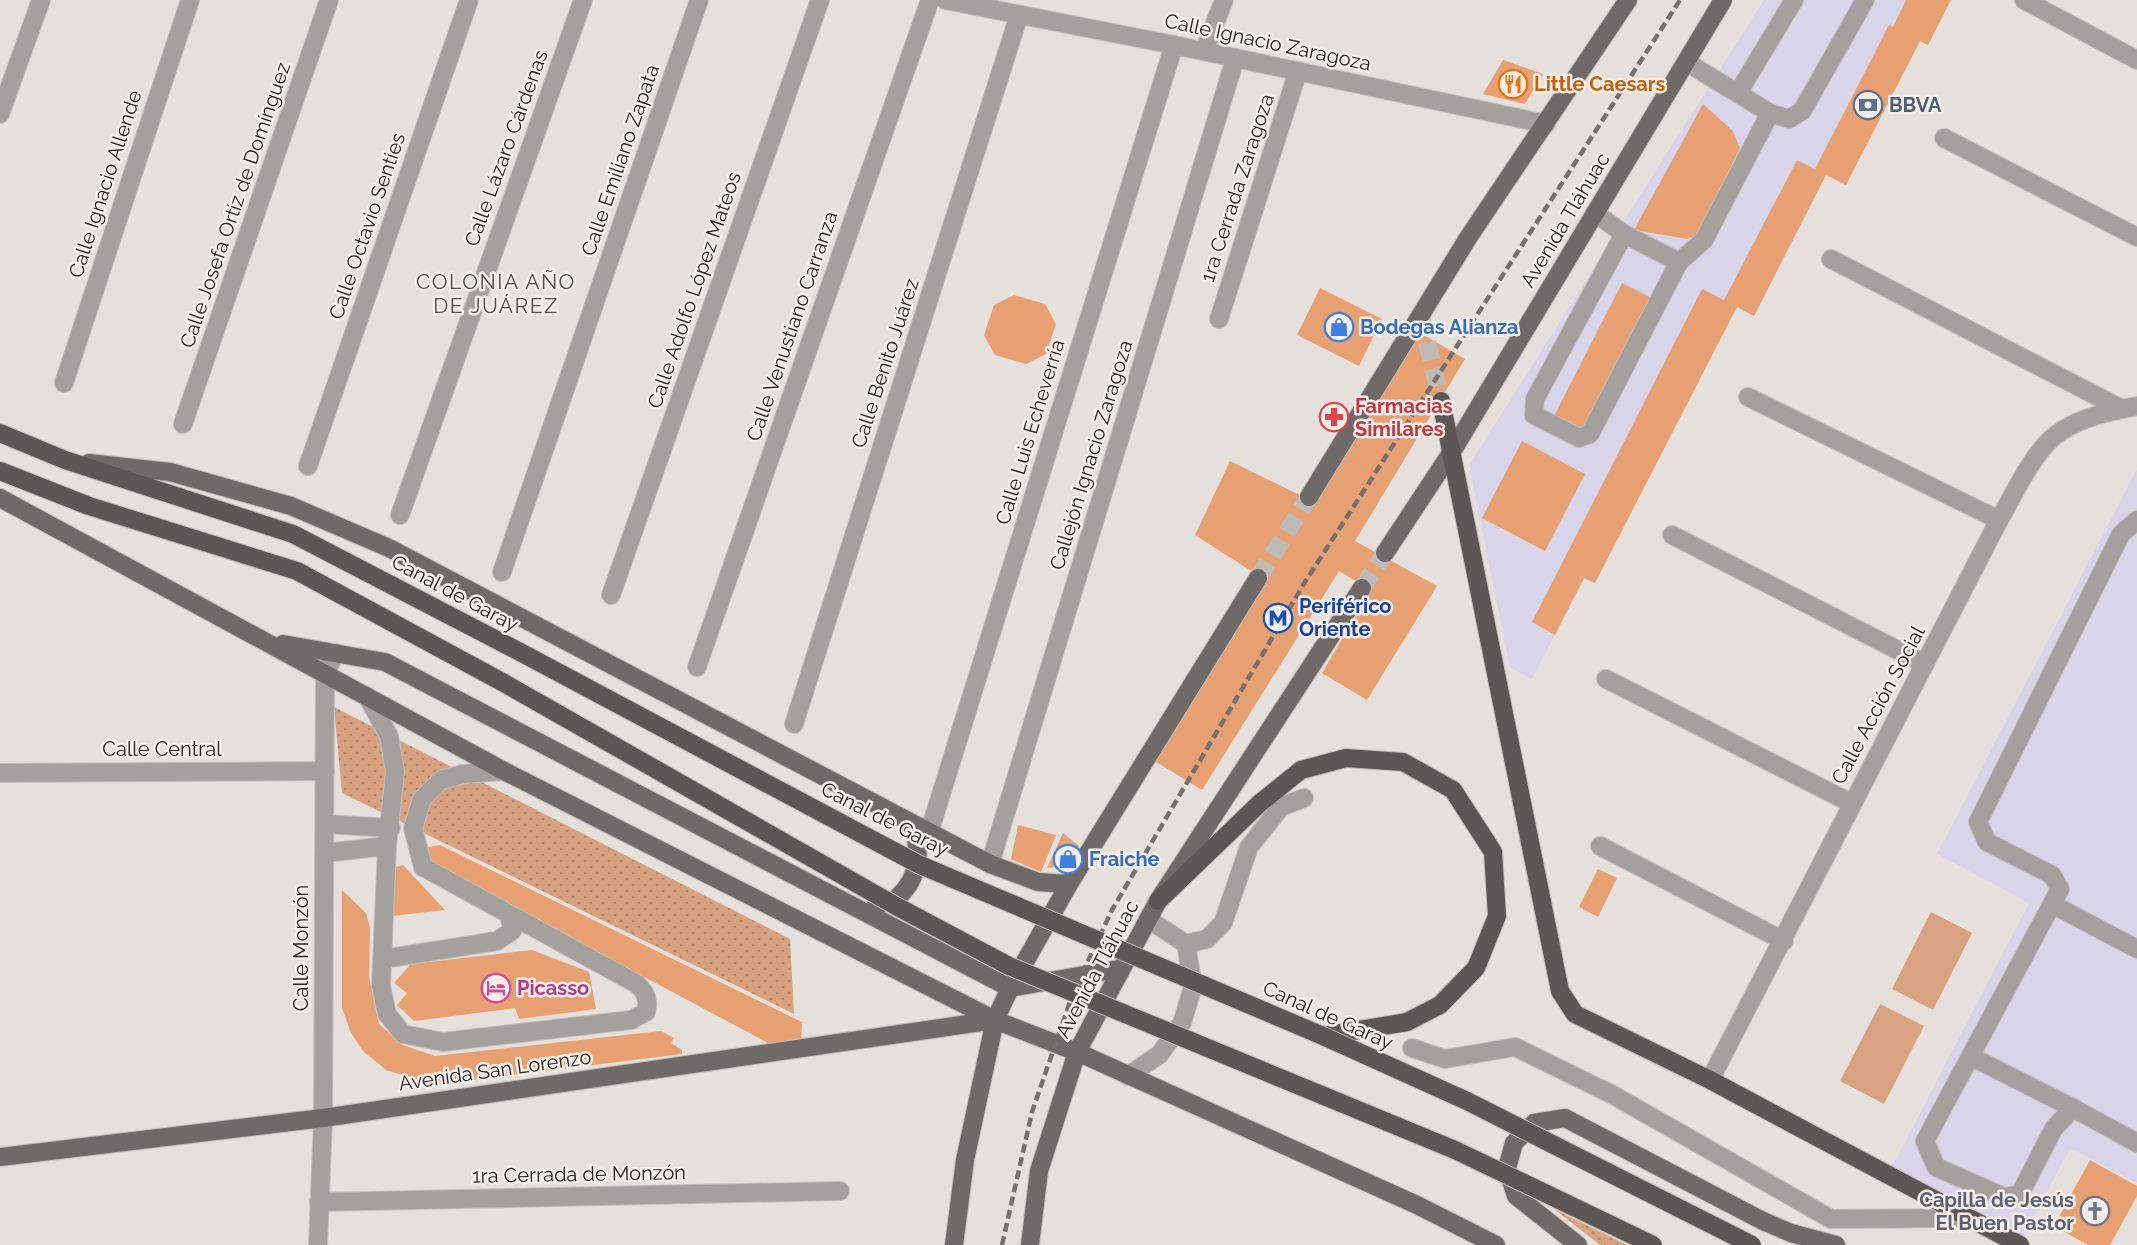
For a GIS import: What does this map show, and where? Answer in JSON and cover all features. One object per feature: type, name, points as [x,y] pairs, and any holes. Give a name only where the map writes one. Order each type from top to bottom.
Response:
[{"type":"highway","points":[[1441,401],[1453,450],[1560,991],[1575,1014],[1710,1080],[2020,1245]]},
{"type":"highway","name":"Canal de Garay","points":[[0,433],[65,460],[293,534],[918,864],[1323,1036],[1467,1101],[1752,1245]]},
{"type":"highway","points":[[0,471],[89,506],[297,571],[504,683],[896,906],[1009,966],[1455,1150],[1653,1245]]},
{"type":"highway","points":[[1158,901],[1260,803],[1300,770],[1346,758],[1403,762],[1453,790],[1493,852],[1497,916],[1476,968],[1440,1005],[1407,1022],[1323,1036]]},
{"type":"main road","points":[[1309,497],[1468,238],[1628,0]]},
{"type":"main road","name":"Avenida Tláhuac","points":[[1385,553],[1453,450],[1724,0]]},
{"type":"main road","points":[[65,460],[170,472],[291,506],[367,539],[990,864],[1038,882],[1069,884]]},
{"type":"main road","points":[[0,498],[270,642],[504,771],[995,1020],[1077,1052],[1416,1205],[1497,1245]]},
{"type":"main road","points":[[954,1245],[965,1160],[995,1020],[1010,988],[1069,884],[1258,578]]},
{"type":"main road","name":"Avenida Tláhuac","points":[[1030,1245],[1040,1171],[1077,1052],[1119,969],[1158,901],[1362,588]]},
{"type":"main road","points":[[270,642],[385,662],[1010,988],[1119,969]]},
{"type":"main road","points":[[856,908],[897,899],[915,873],[918,846],[916,834],[909,822]]},
{"type":"main road","name":"Avenida San Lorenzo","points":[[0,1157],[323,1118],[995,1020]]},
{"type":"main road","points":[[1578,1245],[1516,1196],[1508,1168],[1514,1143],[1534,1123],[1565,1118],[1763,1221],[1791,1233],[1836,1245]]},
{"type":"street","points":[[0,114],[41,0]]},
{"type":"street","name":"Calle Ignacio Allende","points":[[64,383],[190,0]]},
{"type":"street","name":"Calle Josefa Ortiz de Domínguez","points":[[183,424],[329,0]]},
{"type":"street","name":"Calle Octavio Senties","points":[[308,466],[469,0]]},
{"type":"street","name":"Calle Lázaro Cárdenas","points":[[400,515],[583,0]]},
{"type":"street","name":"Calle Emiliano Zapata","points":[[502,572],[699,0]]},
{"type":"street","name":"Calle Adolfo López Mateos","points":[[611,595],[820,0]]},
{"type":"street","name":"Calle Venustiano Carranza","points":[[696,667],[930,0]]},
{"type":"street","name":"Calle Ignacio Zaragoza","points":[[945,0],[1204,51],[1546,124]]},
{"type":"street","points":[[1204,51],[1224,0]]},
{"type":"street","points":[[1738,93],[1794,0]]},
{"type":"street","points":[[1686,62],[1770,113],[1789,118],[1802,111],[1865,0]]},
{"type":"street","points":[[2024,0],[2137,60]]},
{"type":"street","name":"Calle Benito Juárez","points":[[794,724],[1019,15]]},
{"type":"street","name":"Calle Luis Echeverría","points":[[929,832],[1174,45]]},
{"type":"street","name":"Callejón Ignacio Zaragoza","points":[[990,864],[1235,59]]},
{"type":"street","name":"1ra Cerrada Zaragoza","points":[[1219,320],[1298,71]]},
{"type":"street","points":[[1624,234],[1535,399],[1534,415],[1579,438],[1590,434],[1679,262],[1704,240],[1770,113]]},
{"type":"street","points":[[1944,138],[2137,237]]},
{"type":"street","points":[[1595,213],[1624,234],[1679,262]]},
{"type":"street","points":[[1831,259],[2130,407]]},
{"type":"street","points":[[1748,397],[1999,519]]},
{"type":"street","name":"Calle Acción Social","points":[[1710,1080],[1784,941],[1851,803],[1999,519],[2035,458],[2061,430],[2090,417],[2130,407]]},
{"type":"street","points":[[2073,1108],[2055,1128],[2020,1194],[2004,1197],[1936,1167],[1924,1141],[1972,1057],[2060,889],[2052,875],[1987,842],[1978,822],[2121,534],[2137,520]]},
{"type":"street","points":[[1672,535],[1925,664]]},
{"type":"street","name":"Calle Monzón","points":[[318,1245],[323,1118],[325,673],[336,653]]},
{"type":"street","points":[[1606,679],[1851,803]]},
{"type":"street","points":[[367,696],[389,736],[395,772],[381,986],[387,1014],[404,1034],[443,1042],[631,1020],[646,1012],[648,1003],[645,992],[637,984],[510,917],[423,867],[413,828],[422,799],[441,780],[463,774],[504,771]]},
{"type":"street","name":"Calle Central","points":[[0,773],[325,771]]},
{"type":"street","points":[[1148,919],[1186,944],[1207,939],[1222,923],[1249,847],[1281,807],[1304,798]]},
{"type":"street","points":[[325,824],[389,837]]},
{"type":"street","points":[[324,853],[389,837]]},
{"type":"street","points":[[1600,846],[1784,941]]},
{"type":"street","points":[[2052,904],[2137,949]]},
{"type":"street","points":[[383,959],[497,941],[512,931],[510,917]]},
{"type":"street","points":[[1128,1076],[1160,1054],[1182,1023],[1193,987],[1186,944]]},
{"type":"street","points":[[1412,1048],[1445,1059],[1515,1047],[1613,1095],[1831,1219],[1970,1218]]},
{"type":"street","points":[[1972,1057],[2137,1143]]},
{"type":"street","name":"1ra Cerrada de Monzón","points":[[318,1202],[840,1191]]},
{"type":"shaded area","points":[[1764,0],[1951,0],[1928,45],[1920,41],[1846,185],[1826,175],[1754,316],[1736,307],[1595,583],[1584,579],[1532,679],[1510,667],[1469,465]]},
{"type":"shaded area","points":[[2137,469],[2137,1183],[2070,1148],[2023,1238],[1891,1169],[2029,903],[1937,854]]},
{"type":"shaded area","points":[[334,707],[790,939],[794,1014],[342,793]]},
{"type":"shaded area","points":[[1931,912],[1972,933],[1933,1010],[1892,989]]},
{"type":"shaded area","points":[[1880,1004],[1924,1026],[1884,1104],[1840,1081]]},
{"type":"shaded area","points":[[1554,1209],[1627,1245],[1600,1245]]},
{"type":"building","points":[[1906,0],[1951,0],[1928,45],[1920,41],[1846,185],[1826,175],[1754,316],[1737,307],[1595,583],[1584,578],[1555,635],[1532,622],[1702,289],[1724,300],[1797,160],[1815,169],[1889,25],[1893,27]]},
{"type":"building","name":"Little Caesars","points":[[1503,60],[1543,74],[1525,104],[1483,94]]},
{"type":"building","points":[[1703,104],[1733,131],[1740,148],[1697,235],[1687,239],[1634,230]]},
{"type":"building","points":[[1622,283],[1650,297],[1581,432],[1553,418]]},
{"type":"building","name":"Bodegas Alianza","points":[[1320,288],[1382,319],[1359,366],[1297,335]]},
{"type":"building","points":[[1014,295],[1045,304],[1056,324],[1046,354],[1026,364],[995,355],[984,335],[994,305]]},
{"type":"building","points":[[1417,331],[1465,359],[1355,541],[1437,586],[1367,700],[1322,673],[1371,590],[1339,571],[1202,790],[1153,760],[1262,578],[1195,535],[1230,461],[1310,500]]},
{"type":"building","points":[[1522,441],[1585,474],[1545,551],[1482,518]]},
{"type":"building","points":[[1018,825],[1056,835],[1041,872],[1011,859]]},
{"type":"building","points":[[1063,833],[1079,846],[1072,859],[1063,866],[1047,868]]},
{"type":"building","points":[[440,845],[802,1022],[801,1042],[772,1045],[443,870],[431,861],[428,847]]},
{"type":"building","points":[[403,865],[445,910],[392,916],[396,867]]},
{"type":"building","points":[[1598,869],[1617,878],[1598,917],[1579,907]]},
{"type":"building","points":[[342,890],[366,913],[370,928],[369,977],[379,1024],[403,1045],[435,1056],[661,1031],[674,1038],[671,1043],[682,1050],[682,1054],[434,1085],[386,1070],[363,1051],[351,1033],[342,1008]]},
{"type":"building","name":"Picasso","points":[[532,950],[589,972],[596,1009],[519,1019],[515,1008],[414,1021],[397,1005],[407,993],[394,983],[411,964]]},
{"type":"building","name":"Capilla de Jesús El Buen Pastor","points":[[2090,1160],[2137,1186],[2137,1196],[2110,1245],[2088,1245],[2054,1226]]},
{"type":"tunnel","points":[[1421,316],[1441,401]]},
{"type":"tunnel","points":[[1258,578],[1309,497]]},
{"type":"tunnel","points":[[1362,588],[1385,553]]},
{"type":"railway","points":[[1002,1245],[1032,1112],[1073,993],[1112,910],[1305,582],[1680,0]]},
{"type":"place","name":"Little Caesars","points":[[1513,84]]},
{"type":"place","name":"BBVA","points":[[1868,105]]},
{"type":"place","name":"Bodegas Alianza","points":[[1339,327]]},
{"type":"place","name":"Farmacias Similares","points":[[1334,417]]},
{"type":"place","name":"Periférico Oriente","points":[[1278,618]]},
{"type":"place","name":"Fraiche","points":[[1068,859]]},
{"type":"place","name":"Picasso","points":[[496,988]]},
{"type":"place","name":"Capilla de Jesús El Buen Pastor","points":[[2095,1211]]},
{"type":"district","name":"COLONIA AÑO DE JUÁREZ","points":[[496,294]]}]
